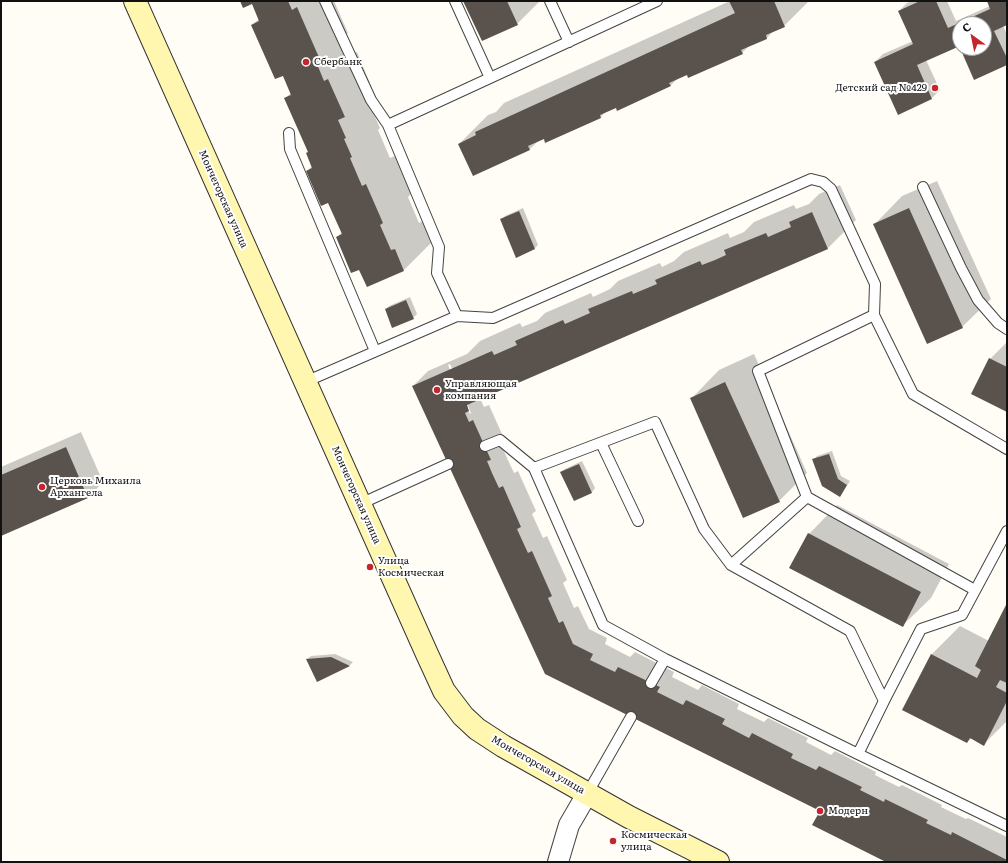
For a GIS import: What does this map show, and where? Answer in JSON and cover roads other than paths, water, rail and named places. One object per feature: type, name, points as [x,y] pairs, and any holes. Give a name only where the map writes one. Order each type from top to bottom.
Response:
[{"type":"street","name":"Мончегорская улица","points":[[134,1],[444,691],[463,716],[477,729],[503,746],[629,817],[718,862]]},
{"type":"street","points":[[558,862],[569,825],[587,794]]},
{"type":"lane","points":[[325,1],[371,100],[388,125],[439,246],[438,272],[457,316]]},
{"type":"lane","points":[[455,1],[490,78]]},
{"type":"lane","points":[[550,1],[569,42]]},
{"type":"lane","points":[[388,125],[657,1]]},
{"type":"lane","points":[[289,133],[290,149],[375,351]]},
{"type":"lane","points":[[305,382],[457,316],[493,318],[811,179],[823,182],[831,189],[875,284],[874,316],[913,394],[1007,449]]},
{"type":"lane","points":[[923,187],[960,268],[978,300],[998,323],[1007,329]]},
{"type":"lane","points":[[874,316],[758,371],[807,496],[976,590]]},
{"type":"lane","points":[[534,468],[655,422],[704,529],[731,565],[850,631],[884,701]]},
{"type":"lane","points":[[485,446],[500,440],[534,468],[603,625],[665,659],[1007,826]]},
{"type":"lane","points":[[601,443],[638,521]]},
{"type":"lane","points":[[360,504],[448,464]]},
{"type":"lane","points":[[731,565],[807,496]]},
{"type":"lane","points":[[858,754],[922,629],[962,615],[1007,531]]},
{"type":"lane","points":[[651,683],[665,659]]},
{"type":"lane","points":[[587,794],[631,717]]},
{"type":"place","name":"Сбербанк","points":[[306,62]]},
{"type":"place","name":"Детский сад №429","points":[[935,88]]},
{"type":"place","name":"Управляющая компания","points":[[437,390]]},
{"type":"place","name":"Церковь Михаила Архангела","points":[[42,487]]},
{"type":"place","name":"Улица Космическая","points":[[370,567]]},
{"type":"place","name":"Модерн","points":[[820,811]]},
{"type":"place","name":"Космическая улица","points":[[613,841]]}]
